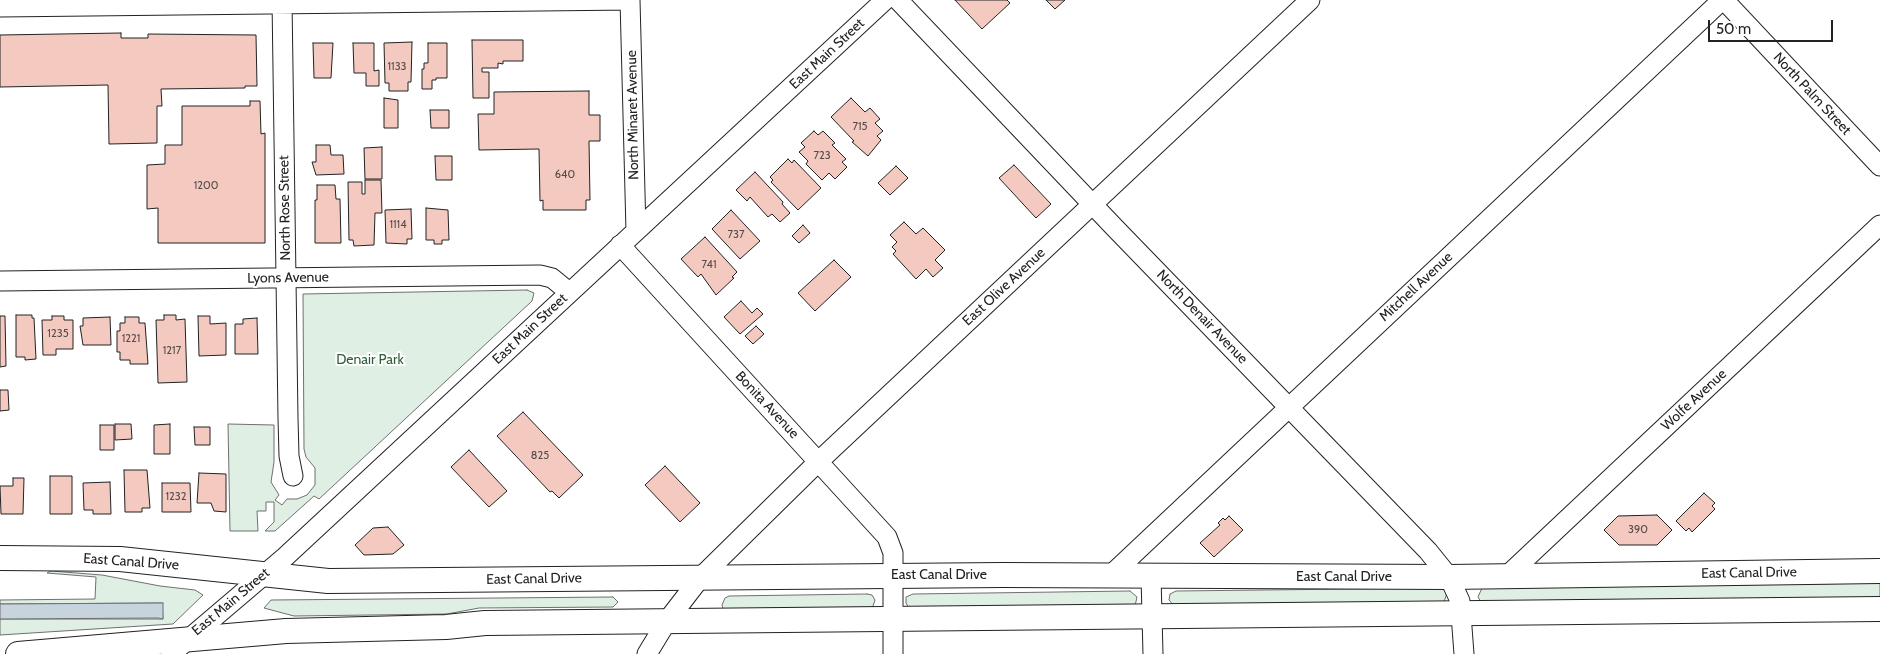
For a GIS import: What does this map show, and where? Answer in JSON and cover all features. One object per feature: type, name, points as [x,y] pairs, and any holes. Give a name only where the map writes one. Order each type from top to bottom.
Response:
[{"type":"main road","name":"East Canal Drive","points":[[0,558],[120,560],[328,581],[894,575],[1449,577],[1880,571]]},
{"type":"main road","points":[[18,654],[179,646],[286,631],[446,627],[485,623],[1880,609]]},
{"type":"street","points":[[0,7],[282,2],[630,0]]},
{"type":"street","name":"North Minaret Avenue","points":[[630,0],[636,230]]},
{"type":"street","name":"East Main Street","points":[[179,646],[264,575],[885,0]]},
{"type":"street","name":"North Denair Avenue","points":[[898,0],[1423,546],[1449,577],[1458,595],[1462,613],[1464,654]]},
{"type":"street","name":"East Olive Avenue","points":[[647,654],[667,621],[701,577],[818,461],[1310,0]]},
{"type":"street","name":"North Palm Street","points":[[1723,0],[1880,166]]},
{"type":"street","name":"Mitchell Avenue","points":[[1112,575],[1288,406],[1723,0]]},
{"type":"street","name":"North Rose Street","points":[[282,2],[289,456],[293,476]]},
{"type":"street","name":"Wolfe Avenue","points":[[1508,576],[1880,225]]},
{"type":"street","name":"Bonita Avenue","points":[[620,246],[887,537],[893,553],[893,654]]},
{"type":"street","name":"Lyons Avenue","points":[[0,281],[540,275],[552,278],[570,292]]},
{"type":"street","points":[[1151,576],[1153,654]]},
{"type":"green space","name":"Denair Park","points":[[527,290],[534,293],[532,301],[319,499],[314,496],[275,531],[265,531],[274,522],[274,502],[266,502],[266,511],[257,511],[258,531],[230,531],[228,424],[274,425],[274,462],[271,482],[279,495],[275,500],[282,505],[287,499],[297,499],[307,495],[315,485],[315,468],[306,457],[304,449],[303,294]]},
{"type":"green space","points":[[51,571],[102,575],[160,586],[195,590],[203,595],[173,624],[0,635],[0,619],[163,619],[162,603],[0,604],[0,600],[95,599],[96,577],[47,573]]},
{"type":"green space","points":[[1880,583],[1880,598],[1481,602],[1478,597],[1482,588]]},
{"type":"green space","points":[[1444,589],[1447,593],[1444,602],[1174,606],[1169,600],[1170,594],[1176,591]]},
{"type":"green space","points":[[1130,591],[1137,597],[1135,606],[909,608],[906,603],[906,597],[913,594]]},
{"type":"green space","points":[[872,595],[875,600],[872,609],[723,609],[722,605],[725,598],[729,596]]},
{"type":"green space","points":[[613,597],[618,602],[613,607],[479,608],[447,614],[294,616],[264,608],[271,600]]},
{"type":"shaded area","points":[[163,603],[163,619],[0,619],[0,604]]},
{"type":"building","points":[[955,0],[1007,0],[1010,3],[982,29]]},
{"type":"building","points":[[1046,0],[1065,0],[1055,9]]},
{"type":"building","points":[[121,33],[121,38],[148,38],[148,34],[256,35],[257,86],[245,86],[245,88],[161,89],[162,106],[157,106],[157,143],[109,144],[108,85],[0,87],[0,35]]},
{"type":"building","points":[[472,40],[523,40],[523,61],[503,61],[503,64],[498,63],[498,68],[482,68],[482,72],[489,72],[489,98],[473,98]]},
{"type":"building","points":[[412,42],[411,82],[408,82],[408,91],[389,91],[389,83],[385,83],[384,43]]},
{"type":"building","points":[[313,43],[333,43],[331,78],[314,78]]},
{"type":"building","points":[[353,43],[374,43],[374,71],[379,70],[379,86],[366,86],[366,73],[354,73]]},
{"type":"building","points":[[428,43],[447,43],[447,78],[436,78],[436,80],[432,80],[432,89],[422,89],[422,69],[424,69],[424,63],[428,63]]},
{"type":"building","points":[[589,91],[589,115],[600,115],[600,141],[589,141],[590,200],[586,200],[586,210],[543,210],[543,200],[540,201],[539,149],[479,150],[478,114],[494,114],[494,92]]},
{"type":"building","points":[[384,98],[398,100],[398,128],[384,128]]},
{"type":"building","points":[[851,98],[865,112],[870,108],[880,119],[875,123],[883,131],[877,136],[881,140],[868,156],[852,142],[854,141],[831,117]]},
{"type":"building","points":[[250,101],[260,101],[261,134],[265,133],[265,243],[158,243],[158,208],[147,209],[147,165],[165,164],[165,145],[182,145],[182,106],[250,106]]},
{"type":"building","points":[[430,110],[449,110],[449,128],[431,128]]},
{"type":"building","points":[[814,131],[818,135],[823,131],[835,143],[832,145],[846,159],[842,162],[847,167],[835,179],[829,173],[822,180],[806,164],[808,161],[799,152],[805,147],[801,143]]},
{"type":"building","points":[[316,145],[330,145],[331,155],[343,155],[344,174],[316,175],[312,162],[316,162]]},
{"type":"building","points":[[382,147],[382,179],[365,179],[364,148]]},
{"type":"building","points":[[435,156],[452,156],[452,180],[436,180]]},
{"type":"building","points":[[788,159],[792,163],[794,160],[821,188],[798,210],[771,182],[773,180],[770,177]]},
{"type":"building","points":[[1014,165],[1051,204],[1036,218],[999,178]]},
{"type":"building","points":[[896,166],[908,178],[890,195],[878,183]]},
{"type":"building","points":[[755,172],[783,202],[782,204],[790,213],[780,222],[772,214],[768,217],[750,197],[747,201],[736,190]]},
{"type":"building","points":[[365,180],[381,180],[382,213],[375,213],[374,245],[354,246],[353,240],[349,240],[348,182],[362,182],[362,194],[365,194]]},
{"type":"building","points":[[317,185],[335,185],[336,199],[340,199],[341,243],[315,243]]},
{"type":"building","points":[[426,208],[448,210],[449,240],[442,240],[442,244],[434,244],[434,240],[426,240]]},
{"type":"building","points":[[411,209],[412,239],[407,239],[407,244],[386,243],[385,210]]},
{"type":"building","points":[[731,210],[760,241],[740,259],[712,229]]},
{"type":"building","points":[[904,222],[916,234],[923,228],[945,250],[935,260],[943,268],[933,277],[926,269],[916,279],[893,254],[896,251],[892,247],[897,242],[890,235]]},
{"type":"building","points":[[803,225],[810,233],[799,243],[792,236]]},
{"type":"building","points":[[705,237],[737,272],[732,277],[734,278],[716,295],[701,274],[698,277],[681,259]]},
{"type":"building","points":[[834,260],[851,277],[815,311],[798,293]]},
{"type":"building","points":[[741,301],[752,313],[757,308],[763,314],[740,334],[724,317]]},
{"type":"building","points":[[16,315],[32,315],[32,318],[34,318],[36,359],[25,360],[25,357],[16,357]]},
{"type":"building","points":[[164,315],[176,315],[176,320],[185,319],[187,382],[158,383],[156,320],[164,320]]},
{"type":"building","points":[[0,316],[5,316],[6,366],[0,367]]},
{"type":"building","points":[[52,316],[64,316],[64,320],[73,320],[73,349],[56,349],[56,355],[43,355],[42,320],[52,320]]},
{"type":"building","points":[[198,316],[210,316],[210,324],[226,323],[226,355],[199,356]]},
{"type":"building","points":[[110,317],[111,345],[83,345],[80,326],[83,326],[83,318]]},
{"type":"building","points":[[125,317],[139,317],[139,323],[145,323],[148,364],[130,364],[130,360],[120,360],[120,352],[117,352],[117,331],[120,331],[120,323],[125,323]]},
{"type":"building","points":[[257,318],[258,354],[235,354],[235,324],[243,324],[243,319]]},
{"type":"building","points":[[756,326],[764,334],[753,344],[745,336]]},
{"type":"building","points":[[0,390],[8,390],[9,410],[0,411]]},
{"type":"building","points":[[523,412],[583,475],[559,498],[552,491],[550,492],[497,436]]},
{"type":"building","points":[[115,424],[131,424],[132,439],[115,440]]},
{"type":"building","points":[[170,424],[170,454],[154,454],[154,425]]},
{"type":"building","points":[[100,425],[114,425],[114,450],[100,450]]},
{"type":"building","points":[[194,427],[210,427],[210,445],[195,445]]},
{"type":"building","points":[[469,450],[507,491],[489,507],[451,467]]},
{"type":"building","points":[[665,466],[700,503],[680,522],[645,485]]},
{"type":"building","points":[[124,470],[147,470],[150,508],[142,508],[142,512],[125,512]]},
{"type":"building","points":[[199,473],[226,474],[226,512],[214,511],[211,503],[197,503]]},
{"type":"building","points":[[50,476],[72,476],[72,514],[50,514]]},
{"type":"building","points":[[13,478],[24,478],[23,514],[1,514],[0,486],[13,486]]},
{"type":"building","points":[[110,482],[111,514],[93,514],[93,510],[84,510],[83,483]]},
{"type":"building","points":[[162,483],[190,483],[191,512],[162,512]]},
{"type":"building","points":[[1704,493],[1715,503],[1712,506],[1715,509],[1692,532],[1689,528],[1686,531],[1676,521]]},
{"type":"building","points":[[1657,515],[1672,530],[1657,545],[1619,545],[1604,530],[1618,516]]},
{"type":"building","points":[[1229,516],[1243,530],[1214,557],[1200,543],[1220,525],[1218,523],[1223,518],[1225,520]]},
{"type":"building","points":[[388,527],[404,545],[393,554],[364,555],[355,545],[373,528]]}]
